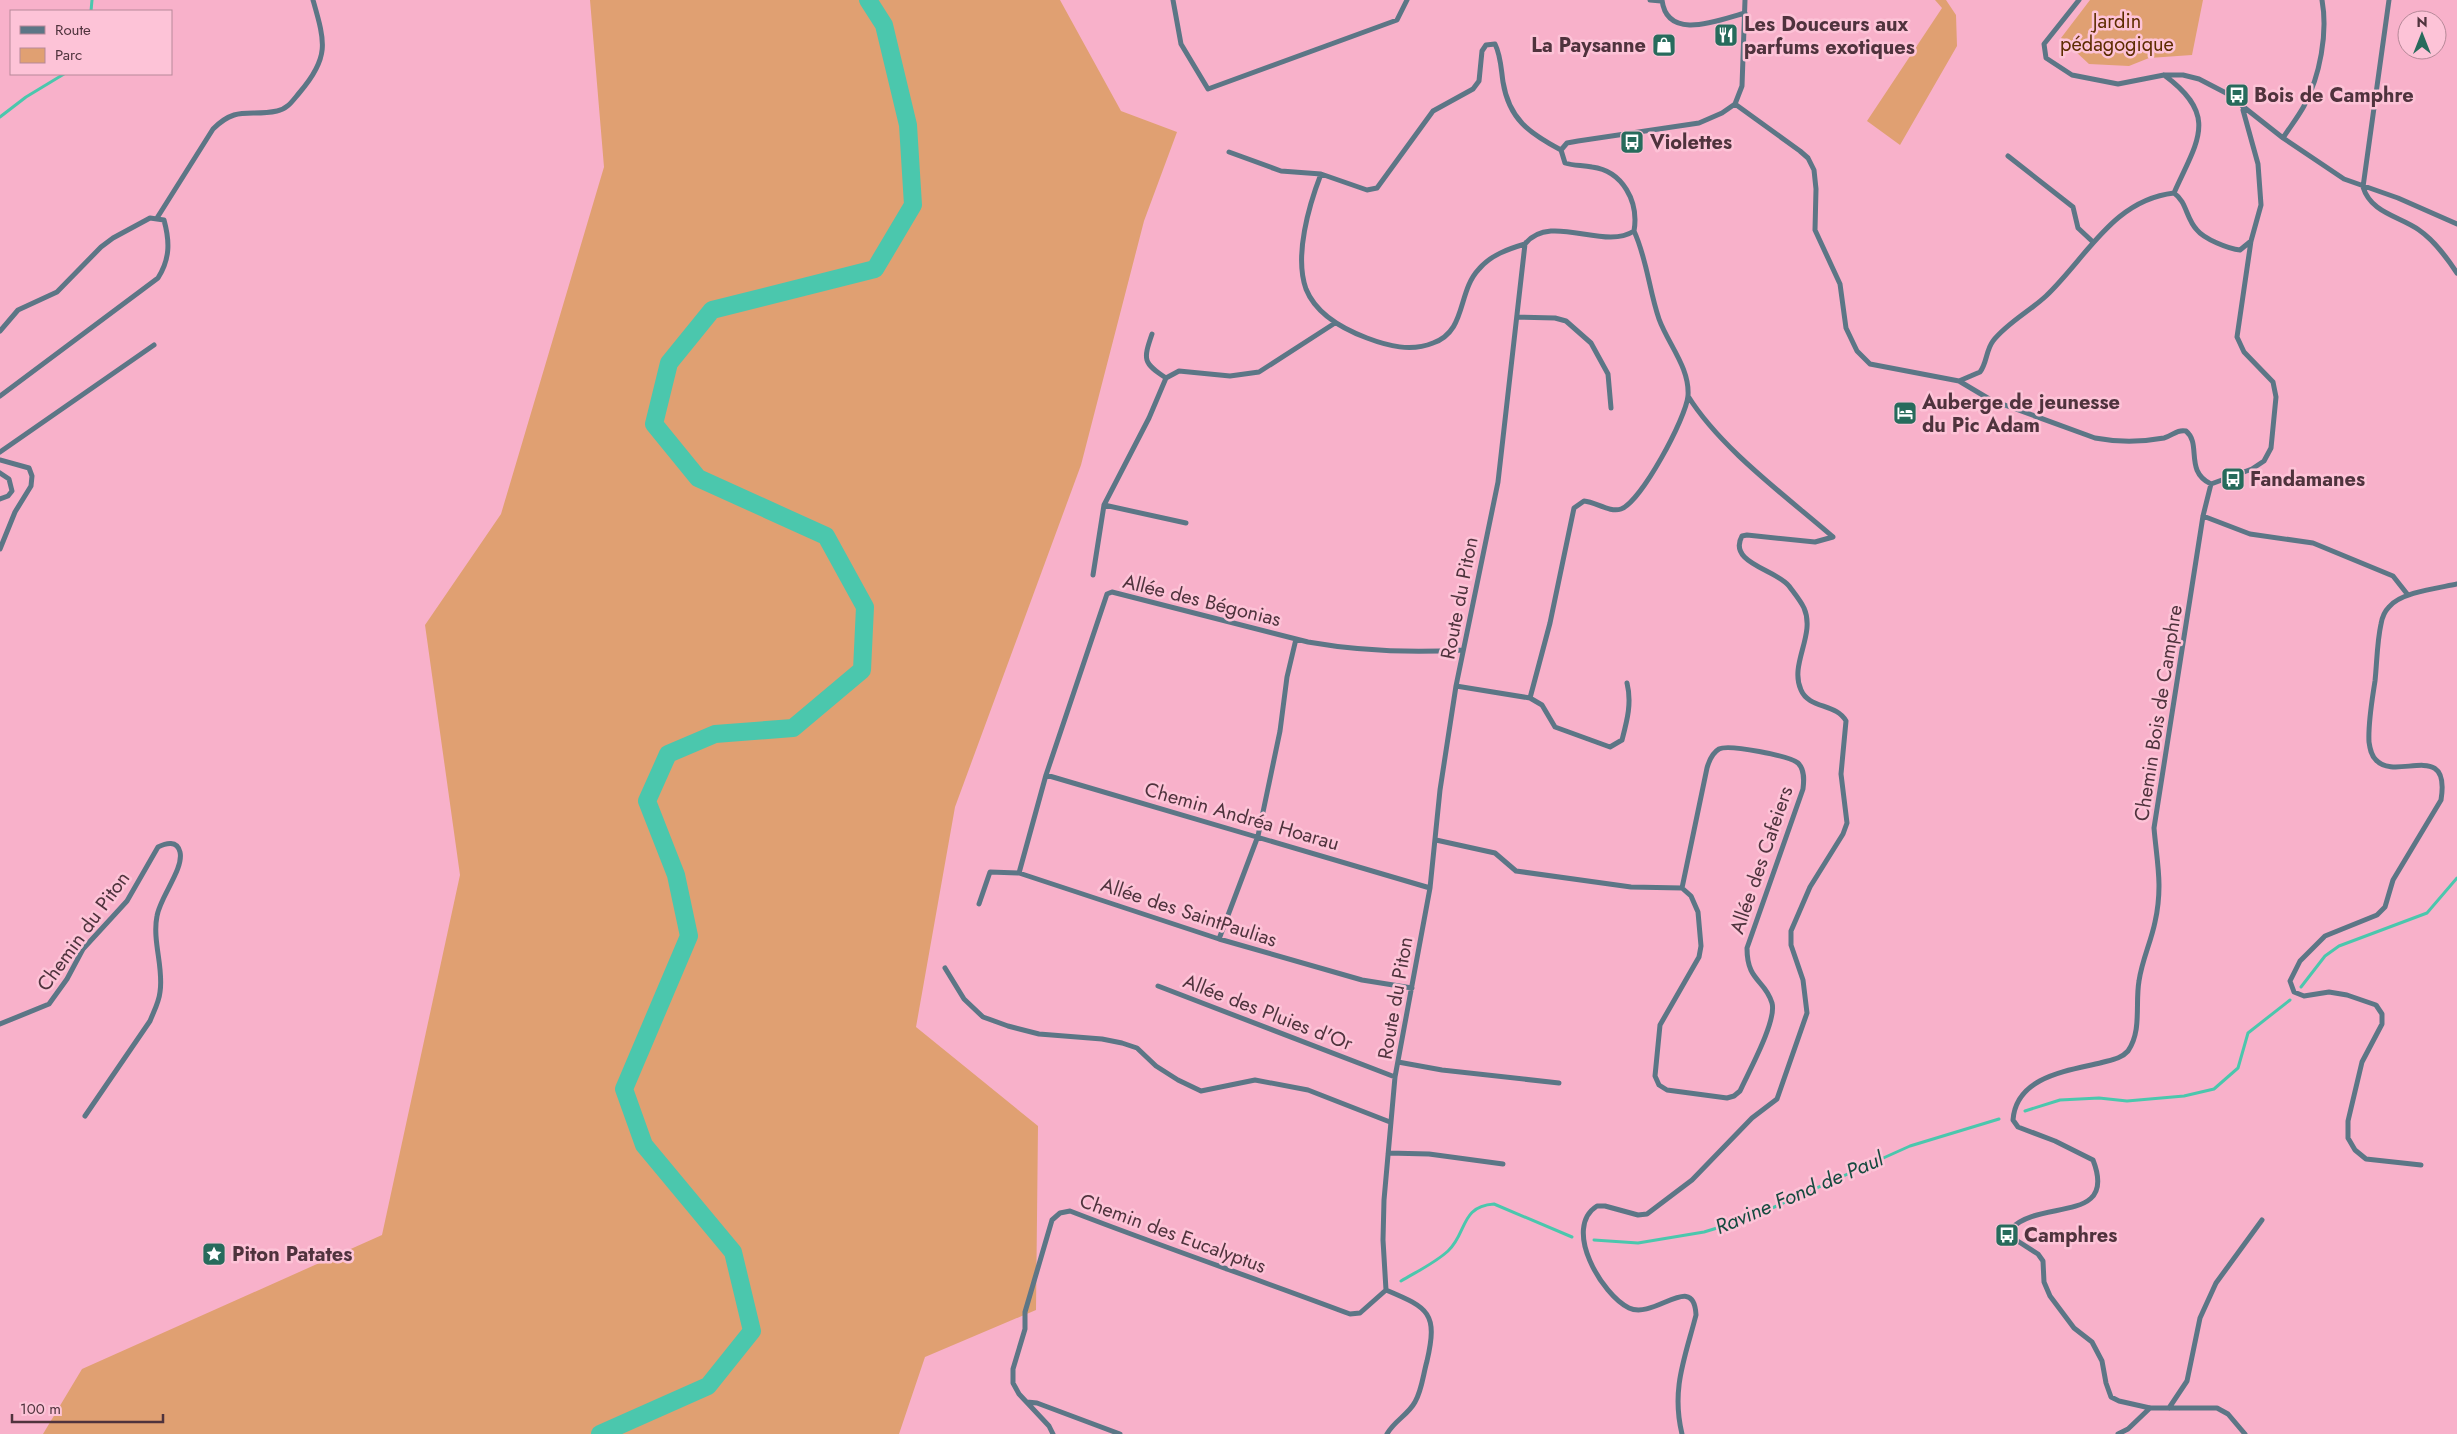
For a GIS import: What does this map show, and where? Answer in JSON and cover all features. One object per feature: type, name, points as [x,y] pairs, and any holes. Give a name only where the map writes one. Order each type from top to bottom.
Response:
[{"type":"street","points":[[157,218],[213,129],[224,117],[240,113],[277,111],[287,108],[316,73],[323,48],[321,27],[314,0]]},
{"type":"street","points":[[1172,0],[1181,44],[1208,89],[1397,20],[1407,0]]},
{"type":"street","points":[[1650,0],[1662,1],[1668,17],[1684,25],[1698,26],[1744,13]]},
{"type":"street","points":[[1561,150],[1567,143],[1699,123],[1722,113],[1735,104],[1742,86],[1746,0]]},
{"type":"street","points":[[2080,0],[2044,44],[2046,58],[2072,75],[2118,84],[2164,75],[2182,75],[2199,79],[2226,93],[2243,109],[2344,179],[2398,198],[2457,224]]},
{"type":"street","points":[[2283,138],[2305,104],[2314,80],[2323,33],[2322,0]]},
{"type":"street","points":[[2389,0],[2363,187],[2366,197],[2374,206],[2419,230],[2445,256],[2457,273]]},
{"type":"street","points":[[1229,152],[1281,171],[1321,174],[1367,190],[1377,188],[1433,111],[1473,89],[1479,81],[1482,51],[1486,45],[1494,44],[1499,52],[1506,101],[1517,121],[1545,142],[1561,150],[1565,163],[1593,167],[1608,172],[1622,182],[1630,196],[1636,210],[1634,231],[1659,319],[1683,368],[1688,396],[1702,418],[1723,441],[1833,537],[1815,542],[1747,535],[1742,536],[1740,540],[1744,558],[1786,582],[1805,609],[1807,638],[1798,671],[1798,682],[1801,692],[1813,703],[1841,714],[1846,721],[1841,774],[1846,812],[1845,829],[1810,888],[1791,930],[1791,945],[1803,980],[1807,1013],[1785,1084],[1774,1103],[1752,1118],[1692,1180],[1656,1207],[1642,1216],[1605,1206],[1597,1206],[1587,1216],[1583,1228],[1583,1242],[1588,1258],[1598,1277],[1623,1304],[1630,1308],[1645,1311],[1681,1296],[1690,1298],[1696,1306],[1696,1315],[1678,1384],[1676,1399],[1682,1434]]},
{"type":"street","points":[[2164,75],[2186,94],[2197,110],[2200,121],[2198,138],[2174,193]]},
{"type":"street","points":[[1735,104],[1808,158],[1814,170],[1815,230],[1840,284],[1846,328],[1857,351],[1870,364],[1959,381],[1990,400],[2095,438],[2109,440],[2158,438],[2179,431],[2186,431],[2193,442],[2195,468],[2203,479],[2211,484],[2259,466],[2271,448],[2276,389],[2269,375],[2244,352],[2237,337],[2236,326],[2251,241],[2261,205],[2258,164],[2243,109]]},
{"type":"street","points":[[2008,156],[2072,207],[2078,228],[2093,242]]},
{"type":"street","points":[[1321,174],[1303,233],[1303,267],[1306,289],[1319,308],[1335,323],[1391,347],[1416,347],[1433,343],[1449,335],[1455,326],[1471,280],[1478,269],[1506,250],[1525,244],[1536,234],[1552,231],[1612,236],[1629,234],[1634,231]]},
{"type":"street","points":[[1959,381],[1980,372],[1994,339],[2058,284],[2093,242],[2121,213],[2141,201],[2157,195],[2174,193],[2181,197],[2197,231],[2233,249],[2240,250],[2251,241]]},
{"type":"street","points":[[0,331],[18,310],[57,292],[107,242],[150,218],[164,220],[169,239],[165,264],[158,278],[0,396]]},
{"type":"street","name":"Route du Piton","points":[[1386,1290],[1383,1240],[1390,1122],[1395,1077],[1430,888],[1440,790],[1456,686],[1498,482],[1525,244]]},
{"type":"street","points":[[1517,317],[1555,318],[1566,321],[1591,343],[1608,374],[1611,408]]},
{"type":"street","points":[[1093,575],[1104,504],[1149,418],[1166,378],[1179,371],[1230,376],[1259,372],[1335,323]]},
{"type":"street","points":[[1152,334],[1146,360],[1150,367],[1166,378]]},
{"type":"street","points":[[0,452],[154,345]]},
{"type":"street","points":[[1530,698],[1550,623],[1574,508],[1584,501],[1615,510],[1626,506],[1650,478],[1683,416],[1688,396]]},
{"type":"street","points":[[0,460],[29,468],[32,476],[31,486],[15,512],[0,549]]},
{"type":"street","points":[[0,473],[9,479],[12,490],[8,496],[0,499]]},
{"type":"street","name":"Chemin Bois de Camphre","points":[[2211,484],[2203,516],[2154,828],[2160,873],[2159,894],[2155,923],[2144,957],[2139,982],[2136,1031],[2127,1051],[2118,1058],[2054,1074],[2033,1085],[2017,1099],[2013,1120],[2018,1127],[2055,1141],[2093,1160],[2099,1176],[2094,1197],[2083,1204],[2020,1220],[2012,1228],[2016,1240],[2038,1254],[2043,1261],[2044,1282],[2050,1296],[2074,1328],[2092,1342],[2102,1361],[2111,1396],[2119,1401],[2150,1408],[2217,1408],[2228,1414],[2245,1434]]},
{"type":"street","points":[[1104,504],[1186,523]]},
{"type":"street","points":[[2203,516],[2250,534],[2313,543],[2393,576],[2408,595]]},
{"type":"street","points":[[2421,1165],[2366,1159],[2355,1150],[2348,1138],[2348,1121],[2362,1062],[2382,1024],[2382,1014],[2376,1005],[2347,995],[2329,992],[2304,996],[2294,992],[2290,981],[2300,960],[2325,936],[2377,915],[2385,907],[2392,880],[2441,800],[2444,785],[2440,775],[2434,768],[2426,765],[2386,765],[2378,762],[2371,754],[2369,743],[2381,624],[2389,607],[2396,600],[2408,595],[2457,584]]},
{"type":"street","name":"Allée des Bégonias","points":[[1019,873],[1046,775],[1107,594],[1112,592],[1296,639],[1339,648],[1417,653],[1463,650]]},
{"type":"street","points":[[1219,939],[1258,836],[1280,731],[1287,677],[1296,639]]},
{"type":"street","points":[[1456,686],[1530,698],[1542,705],[1555,727],[1610,747],[1622,740],[1630,698],[1627,683]]},
{"type":"street","name":"Allée des Cafeiers","points":[[1730,748],[1786,758],[1799,764],[1802,769],[1803,789],[1747,948],[1749,968],[1772,1003],[1771,1021],[1740,1091],[1734,1096],[1727,1098],[1667,1090],[1659,1085],[1654,1076],[1660,1025],[1700,952],[1698,912],[1691,896],[1682,888],[1707,768],[1713,754],[1718,750],[1730,748]]},
{"type":"street","name":"Chemin Andréa Hoarau","points":[[1046,775],[1430,888]]},
{"type":"street","points":[[1436,840],[1496,853],[1516,871],[1631,887],[1682,888]]},
{"type":"street","name":"Chemin du Piton","points":[[0,1024],[49,1004],[67,979],[83,949],[127,901],[158,847],[166,843],[174,844],[178,847],[180,862],[157,914],[155,932],[161,990],[157,1004],[150,1021],[85,1116]]},
{"type":"street","name":"Allée des SaintPaulias","points":[[979,904],[990,872],[1019,873],[1219,939],[1362,980],[1412,988]]},
{"type":"street","points":[[945,968],[964,999],[983,1017],[991,1020],[1039,1034],[1102,1039],[1137,1048],[1156,1066],[1178,1080],[1201,1091],[1255,1080],[1308,1090],[1390,1122]]},
{"type":"street","name":"Allée des Pluies d'Or","points":[[1158,986],[1395,1077]]},
{"type":"street","points":[[1398,1062],[1442,1070],[1559,1083]]},
{"type":"street","points":[[1388,1153],[1429,1154],[1503,1164]]},
{"type":"street","name":"Chemin des Eucalyptus","points":[[1053,1434],[1049,1426],[1013,1383],[1014,1369],[1025,1329],[1025,1312],[1052,1220],[1060,1213],[1070,1210],[1189,1257],[1229,1269],[1350,1314],[1360,1313],[1386,1290]]},
{"type":"street","points":[[2169,1408],[2187,1380],[2200,1318],[2216,1283],[2262,1220]]},
{"type":"street","points":[[1386,1290],[1417,1304],[1428,1315],[1432,1326],[1432,1337],[1421,1388],[1415,1402],[1387,1434]]},
{"type":"street","points":[[1027,1402],[1037,1403],[1120,1434]]},
{"type":"street","points":[[2118,1434],[2128,1429],[2150,1408]]},
{"type":"green space","points":[[590,0],[1060,0],[1121,111],[1177,132],[1144,221],[1081,465],[955,807],[916,1027],[1038,1126],[1036,1310],[925,1357],[899,1434],[43,1434],[82,1369],[382,1235],[460,875],[425,625],[501,514],[604,167]]},
{"type":"green space","points":[[1935,0],[1946,0],[1956,15],[1957,46],[1900,145],[1867,121],[1942,8]]},
{"type":"green space","name":"Jardin pédagogique","points":[[2090,0],[2203,0],[2192,55],[2149,58],[2129,66],[2089,64],[2061,38]]},
{"type":"waterway","points":[[91,10],[92,0]]},
{"type":"waterway","points":[[600,1434],[708,1386],[752,1331],[733,1252],[644,1145],[624,1089],[689,936],[676,875],[647,801],[668,754],[715,734],[793,728],[862,670],[865,607],[826,536],[698,478],[654,424],[669,363],[712,310],[875,269],[913,205],[908,125],[884,25],[868,0]]},
{"type":"waterway","points":[[0,117],[26,97],[62,75]]},
{"type":"waterway","name":"Ravine Fond de Paul","points":[[2301,987],[2325,956],[2339,946],[2427,913],[2457,878]]},
{"type":"waterway","name":"Ravine Fond de Paul","points":[[2025,1111],[2060,1100],[2099,1098],[2127,1101],[2184,1096],[2214,1089],[2238,1068],[2248,1033],[2290,1000]]},
{"type":"waterway","name":"Ravine Fond de Paul","points":[[1594,1240],[1638,1243],[1704,1232],[1750,1218],[1910,1146],[1999,1119]]},
{"type":"waterway","name":"Ravine Fond de Paul","points":[[1401,1281],[1448,1251],[1470,1215],[1483,1206],[1494,1204],[1572,1237]]},
{"type":"place","name":"Les Douceurs aux parfums exotiques","points":[[1726,35]]},
{"type":"place","name":"La Paysanne","points":[[1664,45]]},
{"type":"place","name":"Bois de Camphre","points":[[2237,95]]},
{"type":"place","name":"Violettes","points":[[1632,142]]},
{"type":"place","name":"Auberge de jeunesse du Pic Adam","points":[[1905,413]]},
{"type":"place","name":"Fandamanes","points":[[2233,479]]},
{"type":"place","name":"Camphres","points":[[2007,1235]]},
{"type":"place","name":"Piton Patates","points":[[214,1254]]}]
